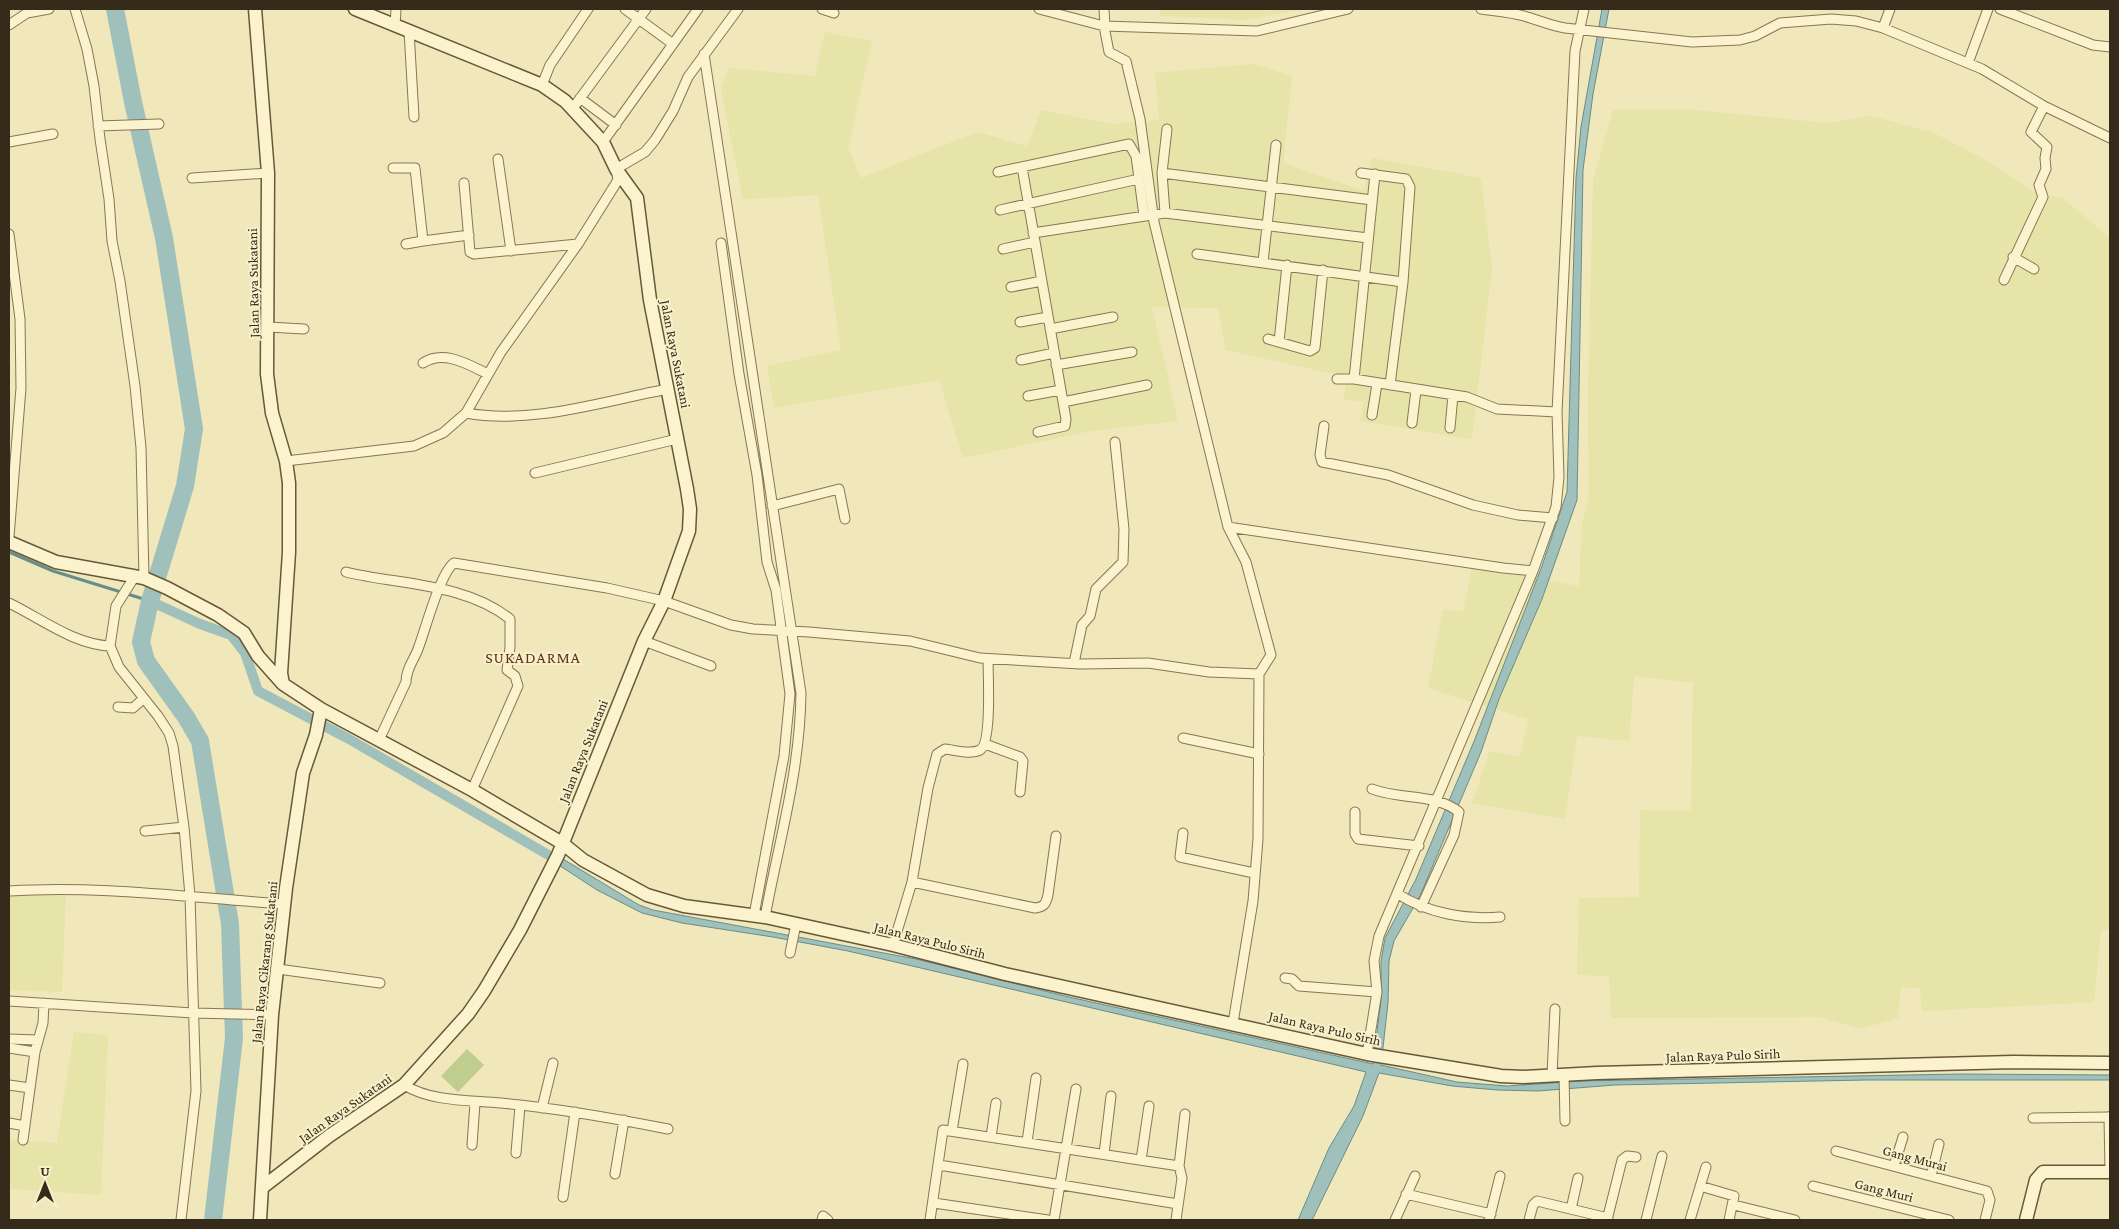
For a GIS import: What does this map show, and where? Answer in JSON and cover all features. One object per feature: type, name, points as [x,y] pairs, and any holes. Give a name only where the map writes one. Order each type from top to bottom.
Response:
[{"type":"street","points":[[9,25],[27,13],[48,9]]},
{"type":"street","points":[[75,9],[91,64],[109,199],[112,241],[120,281],[138,416],[143,578]]},
{"type":"street","name":"Jalan Raya Sukatani","points":[[256,9],[268,173],[267,374],[272,413],[286,461],[289,482],[289,552],[281,673],[283,684]]},
{"type":"street","name":"Jalan Raya Sukatani","points":[[263,1187],[329,1136],[404,1085],[480,997],[520,930],[560,849],[644,641],[664,601],[689,531],[690,520],[687,490],[650,300],[637,198],[616,169],[603,142],[577,103],[542,85],[355,9]]},
{"type":"street","points":[[395,26],[396,9]]},
{"type":"street","points":[[542,85],[550,65],[588,9]]},
{"type":"street","points":[[625,9],[673,44]]},
{"type":"street","points":[[616,125],[577,103],[646,9]]},
{"type":"street","points":[[603,142],[698,9]]},
{"type":"street","points":[[286,461],[414,446],[443,433],[466,413],[501,352],[578,244],[618,180],[616,169],[645,152],[655,140],[681,96],[688,77],[738,9]]},
{"type":"street","points":[[822,9],[834,13]]},
{"type":"street","points":[[1039,9],[1105,26],[1257,31],[1348,9]]},
{"type":"street","points":[[1104,9],[1109,52],[1126,61],[1134,87],[1140,119],[1149,215]]},
{"type":"street","points":[[1481,9],[1526,17],[1545,25],[1692,42],[1740,40],[1780,23],[1830,19],[1856,21],[1883,28],[2000,78],[2044,106],[2110,138]]},
{"type":"street","points":[[1375,1056],[1376,948],[1400,896],[1418,846],[1440,802],[1533,571],[1556,507],[1559,477],[1557,412],[1575,51],[1582,30],[1584,9]]},
{"type":"street","points":[[1883,28],[1890,9]]},
{"type":"street","points":[[1968,64],[1988,9]]},
{"type":"street","points":[[2000,9],[2093,45],[2110,47]]},
{"type":"street","points":[[409,31],[414,117]]},
{"type":"street","points":[[704,54],[772,506],[796,632],[800,685],[800,738],[789,802],[760,916]]},
{"type":"street","points":[[2004,280],[2043,196],[2038,185],[2046,168],[2044,158],[2047,147],[2031,132],[2044,106]]},
{"type":"street","points":[[98,126],[159,124]]},
{"type":"street","points":[[1165,213],[1162,173],[1167,129]]},
{"type":"street","points":[[9,142],[53,134]]},
{"type":"street","points":[[998,172],[1129,144],[1136,156],[1140,179],[1228,526],[1246,562],[1271,655],[1259,674],[1258,839],[1248,937],[1233,1023]]},
{"type":"street","points":[[1263,262],[1276,144]]},
{"type":"street","points":[[498,159],[511,251]]},
{"type":"street","points":[[1022,167],[1063,402],[1065,426],[1038,432]]},
{"type":"street","points":[[393,168],[415,168],[423,241]]},
{"type":"street","points":[[192,178],[268,173]]},
{"type":"street","points":[[1162,173],[1372,200]]},
{"type":"street","points":[[1361,173],[1406,179],[1409,183],[1403,282],[1390,386]]},
{"type":"street","points":[[1354,379],[1366,277],[1375,174]]},
{"type":"street","points":[[1000,210],[1140,179]]},
{"type":"street","points":[[464,183],[470,252],[474,254],[578,244]]},
{"type":"street","points":[[1003,249],[1034,238],[1165,213],[1267,224],[1368,238]]},
{"type":"street","points":[[9,234],[20,319],[21,388],[9,537]]},
{"type":"street","points":[[406,244],[469,235]]},
{"type":"street","points":[[721,244],[767,562],[776,590],[790,694],[777,801],[770,828],[760,916]]},
{"type":"street","points":[[1197,254],[1403,282]]},
{"type":"street","points":[[2013,258],[2034,269]]},
{"type":"street","points":[[1279,342],[1287,265]]},
{"type":"street","points":[[1268,339],[1310,351],[1315,348],[1323,270]]},
{"type":"street","points":[[1011,287],[1042,280]]},
{"type":"street","points":[[1020,322],[1048,317]]},
{"type":"street","points":[[1050,329],[1113,317]]},
{"type":"street","points":[[268,327],[304,329]]},
{"type":"street","points":[[1056,365],[1132,352]]},
{"type":"street","points":[[1021,360],[1054,353]]},
{"type":"street","points":[[423,363],[433,358],[443,357],[488,374]]},
{"type":"street","points":[[1337,378],[1453,395],[1479,401],[1497,409],[1557,412]]},
{"type":"street","points":[[1372,415],[1377,384]]},
{"type":"street","points":[[1063,402],[1147,385]]},
{"type":"street","points":[[466,413],[497,418],[538,414],[668,389]]},
{"type":"street","points":[[1028,396],[1061,390]]},
{"type":"street","points":[[1412,423],[1416,390]]},
{"type":"street","points":[[1450,428],[1453,395]]},
{"type":"street","points":[[1324,426],[1320,455],[1322,462],[1388,475],[1473,505],[1518,515],[1553,518]]},
{"type":"street","points":[[536,473],[677,439]]},
{"type":"street","points":[[1074,663],[1082,626],[1090,616],[1096,589],[1123,562],[1124,529],[1115,442]]},
{"type":"street","points":[[751,445],[763,444]]},
{"type":"street","points":[[772,506],[839,488],[845,519]]},
{"type":"street","points":[[1228,526],[1533,571]]},
{"type":"street","points":[[9,542],[56,562],[143,578],[167,588],[218,615],[244,632],[258,656],[283,684],[320,713],[379,740],[472,790],[560,849]]},
{"type":"street","points":[[379,740],[406,682],[407,672],[417,652],[439,589],[454,563],[607,588],[664,601],[731,624],[781,632],[910,641],[971,657],[988,659],[1074,663],[1148,663],[1209,672],[1259,674]]},
{"type":"street","points":[[346,572],[439,589],[469,597],[510,619],[510,647],[507,670],[516,676],[518,686],[472,790]]},
{"type":"street","points":[[143,578],[129,588],[116,606],[110,646],[119,667],[168,733],[173,746],[184,827],[190,896],[196,1091],[182,1220]]},
{"type":"street","points":[[9,603],[71,636],[92,644],[110,646]]},
{"type":"street","points":[[644,641],[711,666]]},
{"type":"street","points":[[893,945],[912,882],[928,788],[937,754],[945,749],[969,752],[980,750],[985,744],[988,731],[988,659]]},
{"type":"street","points":[[118,707],[134,708],[143,699]]},
{"type":"street","name":"Jalan Raya Cikarang Sukatani","points":[[260,1220],[263,1187],[267,1015],[278,969],[284,904],[303,773],[320,713]]},
{"type":"street","points":[[788,718],[801,718]]},
{"type":"street","points":[[1182,738],[1259,754]]},
{"type":"street","points":[[985,744],[1020,757],[1023,761],[1020,792]]},
{"type":"street","points":[[1372,789],[1387,795],[1440,802],[1458,810],[1460,815],[1454,835],[1419,906]]},
{"type":"street","points":[[777,801],[789,802]]},
{"type":"street","points":[[1355,812],[1355,834],[1358,839],[1418,846]]},
{"type":"street","points":[[770,828],[784,823]]},
{"type":"street","points":[[145,831],[184,827]]},
{"type":"street","points":[[1183,833],[1179,851],[1182,858],[1254,873]]},
{"type":"street","points":[[912,882],[1035,908],[1042,907],[1046,904],[1048,895],[1056,836]]},
{"type":"street","name":"Jalan Raya Pulo Sirih","points":[[560,849],[647,895],[684,906],[760,916],[796,928],[893,945],[1005,974],[1375,1056],[1501,1076],[1560,1076],[2013,1062],[2110,1063]]},
{"type":"street","points":[[9,891],[52,888],[190,896],[208,900],[284,904]]},
{"type":"street","points":[[1400,896],[1419,906],[1470,917],[1500,917]]},
{"type":"street","points":[[790,952],[796,928]]},
{"type":"street","points":[[278,969],[380,983]]},
{"type":"street","points":[[1285,978],[1292,979],[1298,986],[1376,992]]},
{"type":"street","points":[[9,1001],[193,1013],[267,1015]]},
{"type":"street","points":[[23,1140],[37,1040],[43,1023],[44,1003]]},
{"type":"street","points":[[1555,1009],[1560,1076],[1564,1091],[1565,1121]]},
{"type":"street","points":[[9,1039],[37,1040]]},
{"type":"street","points":[[9,1048],[35,1052]]},
{"type":"street","points":[[542,1108],[553,1063]]},
{"type":"street","points":[[952,1131],[963,1064]]},
{"type":"street","points":[[1027,1142],[1036,1078]]},
{"type":"street","points":[[9,1085],[30,1088]]},
{"type":"street","points":[[404,1085],[416,1092],[475,1102],[575,1112],[668,1129]]},
{"type":"street","points":[[1054,1220],[1076,1089]]},
{"type":"street","points":[[1104,1154],[1111,1096]]},
{"type":"street","points":[[472,1145],[475,1102]]},
{"type":"street","points":[[991,1137],[996,1103]]},
{"type":"street","points":[[516,1153],[520,1106]]},
{"type":"street","points":[[1141,1160],[1149,1106]]},
{"type":"street","points":[[563,1197],[575,1112]]},
{"type":"street","points":[[1176,1220],[1182,1178],[1179,1166],[1185,1114]]},
{"type":"street","points":[[2026,1220],[2036,1180],[2043,1172],[2110,1172],[2110,1118],[2033,1118]]},
{"type":"street","points":[[615,1174],[624,1120]]},
{"type":"street","points":[[9,1123],[25,1126]]},
{"type":"street","points":[[930,1220],[934,1203],[943,1130],[1179,1166]]},
{"type":"street","points":[[1894,1166],[1903,1137]]},
{"type":"street","points":[[1931,1176],[1939,1144]]},
{"type":"street","name":"Gang Murai","points":[[1836,1151],[1987,1191],[1990,1200],[1985,1220]]},
{"type":"street","points":[[1530,1220],[1533,1205],[1536,1202],[1608,1219],[1622,1160],[1626,1156],[1636,1157]]},
{"type":"street","points":[[1646,1220],[1662,1156]]},
{"type":"street","points":[[938,1165],[1178,1204]]},
{"type":"street","points":[[1690,1220],[1706,1167]]},
{"type":"street","points":[[1395,1220],[1415,1176]]},
{"type":"street","points":[[1406,1194],[1490,1217],[1500,1176]]},
{"type":"street","points":[[1571,1209],[1578,1178]]},
{"type":"street","points":[[1700,1186],[1732,1194],[1734,1205],[1729,1220]]},
{"type":"street","name":"Gang Muri","points":[[1813,1186],[1949,1220]]},
{"type":"street","points":[[934,1203],[1048,1220]]},
{"type":"street","points":[[1734,1205],[1795,1220]]},
{"type":"street","points":[[822,1220],[823,1216],[828,1220]]},
{"type":"shaded area","points":[[1160,9],[1302,9],[1246,20],[1160,16]]},
{"type":"shaded area","points":[[825,32],[872,41],[848,148],[861,178],[978,132],[1027,146],[1041,110],[1112,124],[1159,120],[1155,73],[1253,64],[1292,76],[1283,163],[1364,191],[1372,158],[1481,178],[1492,268],[1472,439],[1360,421],[1364,402],[1343,399],[1348,377],[1226,350],[1218,308],[1152,307],[1178,421],[1091,431],[963,458],[939,380],[774,408],[767,366],[841,350],[818,195],[743,199],[721,90],[728,68],[815,76]]},
{"type":"shaded area","points":[[1684,109],[1829,123],[1871,116],[1932,132],[1982,158],[2041,196],[2061,197],[2110,238],[2110,930],[2101,929],[2094,1002],[1922,1011],[1920,988],[1901,987],[1898,1018],[1860,1029],[1819,1017],[1611,1018],[1609,976],[1577,975],[1579,898],[1639,897],[1640,810],[1691,811],[1693,683],[1634,676],[1629,741],[1577,736],[1565,819],[1472,803],[1490,751],[1520,757],[1528,719],[1428,688],[1443,609],[1463,612],[1472,567],[1579,586],[1582,525],[1589,495],[1588,399],[1593,181],[1613,110]]},
{"type":"shaded area","points":[[66,892],[62,992],[9,990],[9,893]]},
{"type":"shaded area","points":[[74,1032],[108,1035],[101,1195],[9,1189],[9,1139],[57,1143]]},
{"type":"green space","points":[[467,1049],[484,1065],[458,1092],[441,1076]]},
{"type":"water","points":[[1602,9],[1609,9],[1593,94],[1583,170],[1577,500],[1542,599],[1499,699],[1481,752],[1420,896],[1394,941],[1389,961],[1388,1003],[1381,1065],[1457,1082],[1507,1086],[1581,1081],[1960,1074],[2110,1075],[2110,1080],[1866,1080],[1615,1085],[1538,1091],[1452,1086],[1379,1073],[1363,1116],[1312,1220],[1298,1220],[1329,1148],[1354,1106],[1366,1072],[848,951],[682,923],[642,913],[597,890],[545,856],[548,850],[639,905],[653,910],[916,959],[1069,997],[1373,1064],[1381,1000],[1381,961],[1385,938],[1416,879],[1475,739],[1542,566],[1567,492],[1576,178],[1581,127]]},
{"type":"waterway","points":[[115,9],[133,102],[164,238],[194,429],[185,486],[150,601],[141,642],[146,661],[186,717],[200,741],[230,924],[234,1038],[213,1220]]},
{"type":"waterway","points":[[9,552],[53,571],[150,601]]},
{"type":"waterway","points":[[150,601],[200,624],[231,635],[245,653],[258,691],[349,739],[557,860]]},
{"type":"district","name":"SUKADARMA","points":[[533,657]]}]
